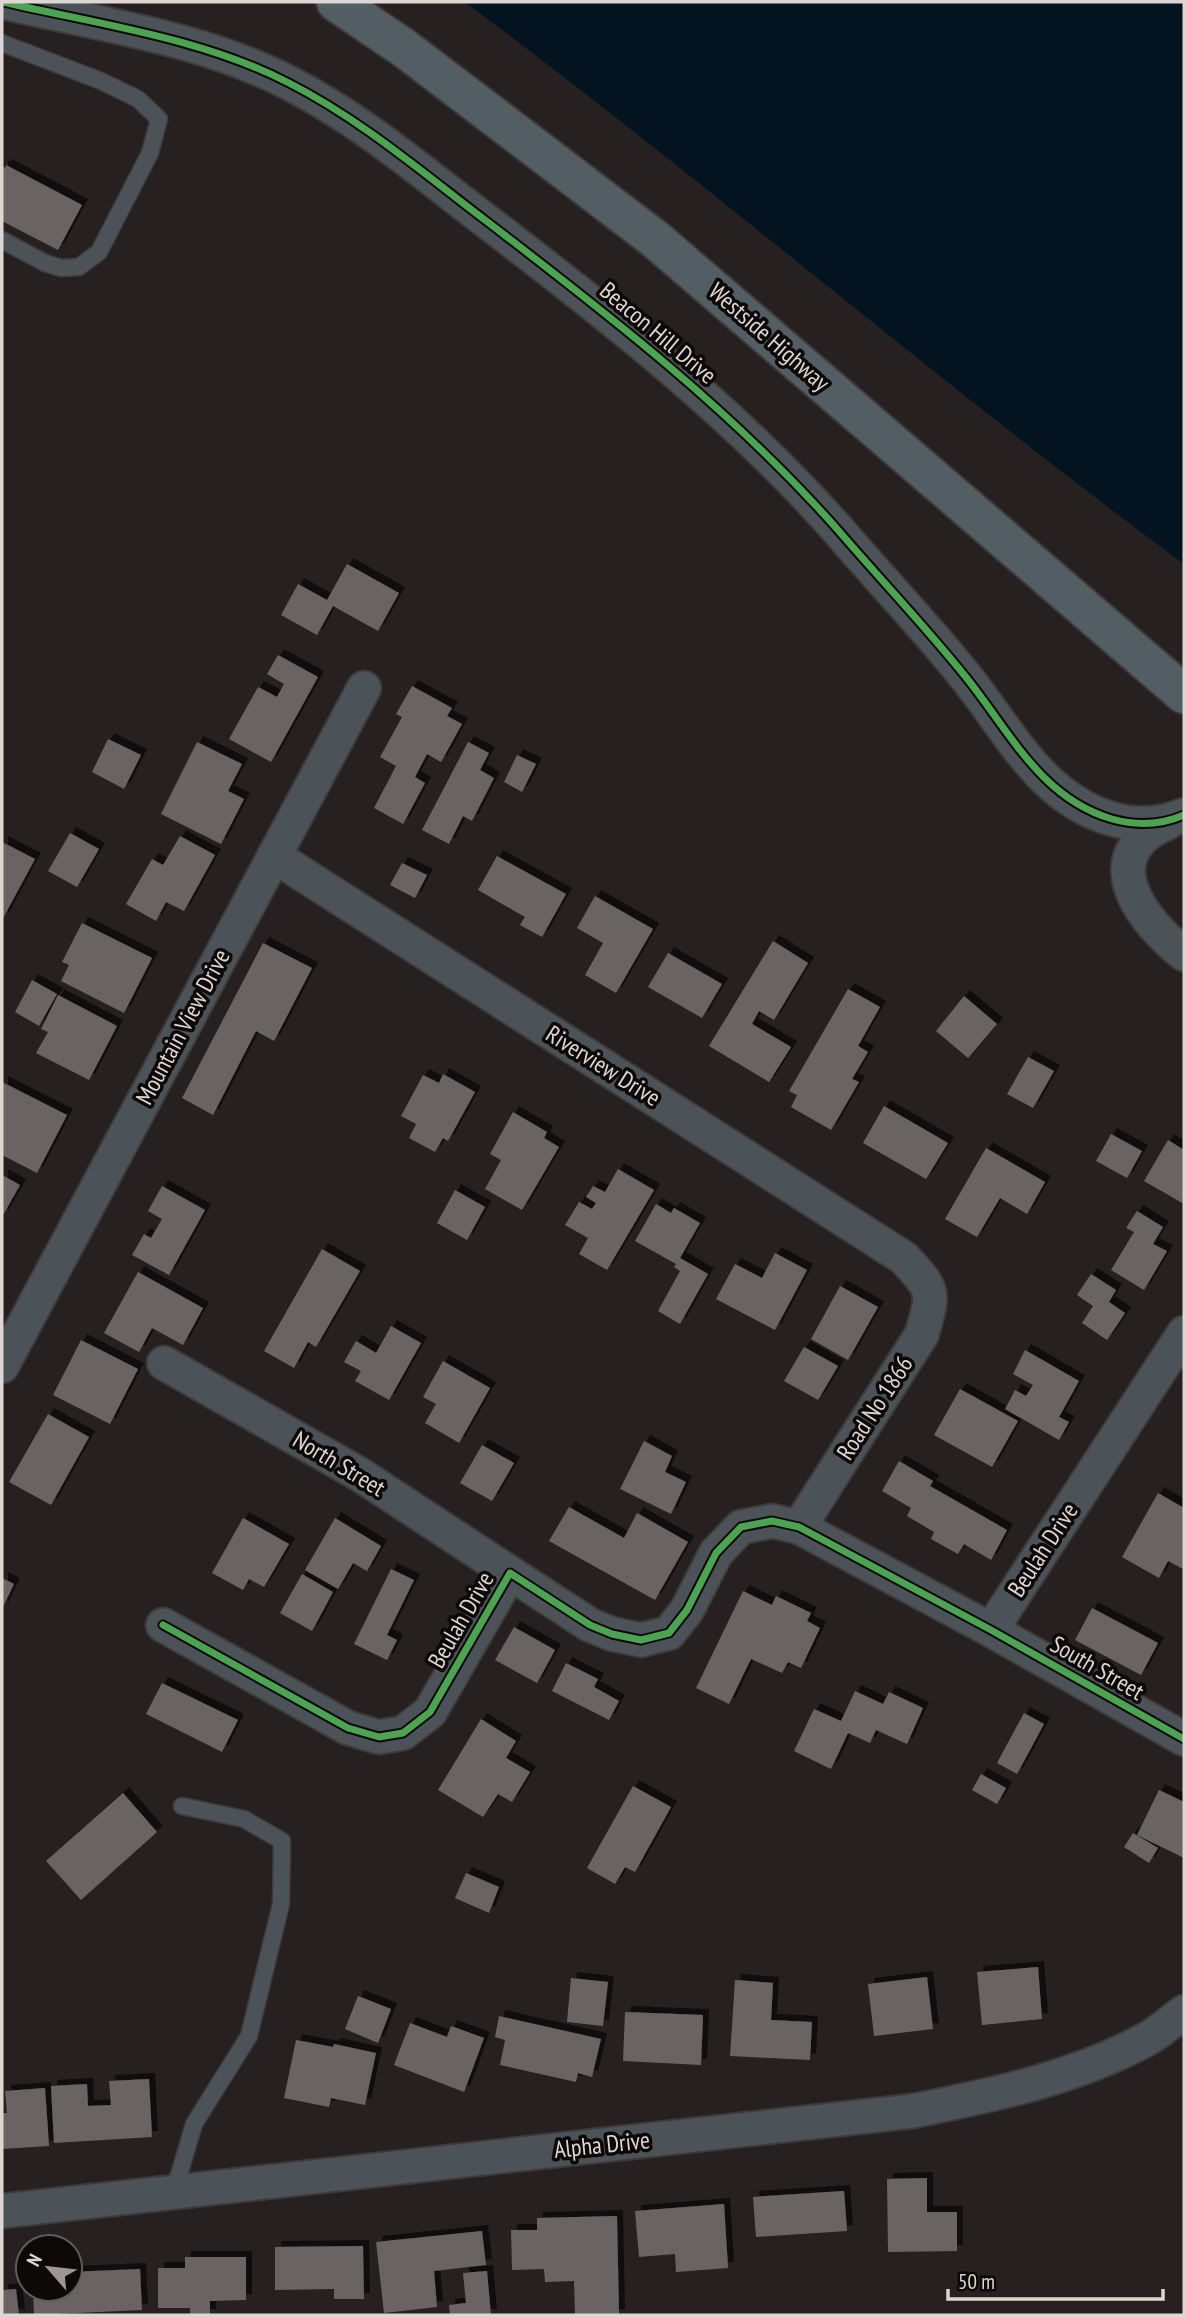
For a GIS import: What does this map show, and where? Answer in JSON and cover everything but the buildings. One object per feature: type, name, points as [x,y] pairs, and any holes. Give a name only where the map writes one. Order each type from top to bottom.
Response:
[{"type":"main road","name":"Westside Highway","points":[[336,2],[404,48],[655,239],[1184,694]]},
{"type":"street","name":"Beacon Hill Drive","points":[[3,2],[138,32],[231,57],[290,83],[352,121],[619,323],[724,415],[829,520],[965,677],[1016,747],[1051,785],[1079,806],[1108,817],[1135,823],[1176,819]]},
{"type":"street","name":"Mountain View Drive","points":[[2,1366],[364,688]]},
{"type":"street","points":[[1176,819],[1148,833],[1138,842],[1129,862],[1129,877],[1134,895],[1153,928],[1184,954]]},
{"type":"street","name":"Riverview Drive","points":[[274,856],[905,1258],[927,1282]]},
{"type":"street","name":"Road No 1866","points":[[799,1527],[922,1334],[932,1301],[927,1282]]},
{"type":"street","name":"Beulah Drive","points":[[163,1625],[348,1728],[379,1737],[403,1734],[430,1712],[510,1573],[590,1625],[612,1634],[641,1640],[669,1633],[687,1610],[716,1553],[741,1527],[772,1521],[799,1527],[991,1630],[1184,1333]]},
{"type":"street","name":"North Street","points":[[164,1363],[359,1474],[510,1573]]},
{"type":"street","name":"South Street","points":[[991,1630],[1184,1739]]},
{"type":"street","name":"Alpha Drive","points":[[2,2211],[913,2111],[991,2095],[1068,2074],[1146,2040],[1184,2012]]},
{"type":"lane","points":[[2,43],[102,80],[138,99],[159,119],[150,153],[99,252],[79,267],[61,268],[45,263],[2,240]]},
{"type":"lane","points":[[174,2192],[194,2124],[249,2036],[281,1904],[282,1841],[244,1819],[182,1806]]},
{"type":"water","points":[[465,2],[1184,2],[1184,564],[1003,425],[646,141]]},
{"type":"cycle path","points":[[3,2],[149,34],[221,54],[289,83],[366,130],[624,329],[756,445],[838,530],[918,621],[965,676],[1045,779],[1087,809],[1112,819],[1158,823],[1184,815]]},
{"type":"cycle path","points":[[163,1625],[348,1728],[379,1737],[403,1733],[430,1712],[510,1573],[590,1625],[612,1634],[641,1640],[669,1633],[687,1610],[716,1553],[741,1527],[772,1521],[799,1527],[991,1630],[1184,1739]]}]
